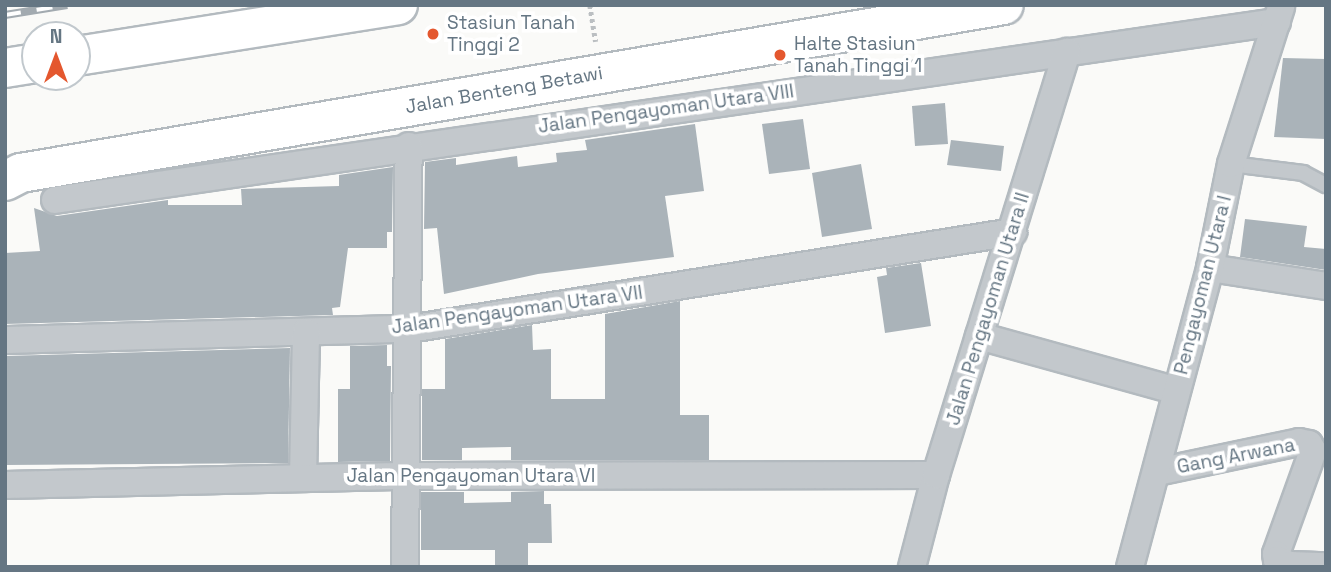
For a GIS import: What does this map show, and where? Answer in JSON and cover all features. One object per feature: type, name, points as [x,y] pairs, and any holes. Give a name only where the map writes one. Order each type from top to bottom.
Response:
[{"type":"main road","points":[[91,54],[398,5]]},
{"type":"main road","name":"Jalan Benteng Betawi","points":[[5,181],[35,171],[1004,5]]},
{"type":"street","name":"Jalan Pengayoman Utara VIII","points":[[55,200],[409,146],[1067,52],[1279,14]]},
{"type":"street","name":"Pengayoman Utara I","points":[[1130,567],[1210,268],[1231,164],[1279,14]]},
{"type":"street","name":"Jalan Pengayoman Utara II","points":[[912,567],[936,475],[1067,52]]},
{"type":"street","points":[[405,567],[409,476],[409,146]]},
{"type":"street","name":"Jalan Pengayoman Utara VII","points":[[11,340],[409,329],[1013,232]]},
{"type":"street","points":[[1210,268],[1326,286]]},
{"type":"street","points":[[303,478],[306,331]]},
{"type":"street","points":[[979,336],[1177,391]]},
{"type":"street","name":"Gang Arwana","points":[[1157,472],[1299,442],[1309,444],[1314,451],[1276,554],[1277,560],[1290,565],[1326,565]]},
{"type":"street","name":"Jalan Pengayoman Utara VI","points":[[5,485],[409,476],[936,475]]},
{"type":"lane","points":[[1231,164],[1303,173],[1326,185]]},
{"type":"path","points":[[590,5],[597,50]]},
{"type":"building","points":[[1283,58],[1326,59],[1326,139],[1274,137]]},
{"type":"building","points":[[945,103],[948,144],[915,146],[912,106]]},
{"type":"building","points":[[803,119],[810,169],[769,174],[762,124]]},
{"type":"building","points":[[695,124],[704,191],[665,196],[674,257],[538,274],[444,294],[437,228],[424,229],[425,162],[456,158],[456,165],[517,156],[518,167],[557,162],[556,153],[587,150],[585,140]]},
{"type":"building","points":[[951,140],[1004,146],[1001,171],[947,165]]},
{"type":"building","points":[[861,164],[872,229],[822,237],[812,173]]},
{"type":"building","points":[[393,167],[392,232],[387,232],[387,248],[348,248],[340,307],[332,308],[333,315],[5,324],[5,253],[40,251],[34,208],[57,216],[168,200],[168,205],[242,205],[241,189],[339,186],[339,175]]},
{"type":"building","points":[[1245,219],[1307,226],[1304,247],[1326,249],[1326,270],[1240,257]]},
{"type":"building","points":[[921,263],[931,326],[885,333],[877,277],[887,275],[886,268]]},
{"type":"building","points":[[680,301],[680,415],[709,415],[709,460],[511,460],[511,447],[462,448],[462,460],[422,460],[422,389],[445,389],[445,339],[532,325],[533,350],[551,349],[551,399],[605,399],[605,314]]},
{"type":"building","points":[[387,345],[387,366],[391,366],[390,461],[338,462],[338,389],[350,389],[350,346]]},
{"type":"building","points":[[290,348],[288,463],[5,465],[5,356]]},
{"type":"building","points":[[544,491],[544,504],[551,504],[552,543],[528,543],[528,567],[495,567],[495,550],[421,550],[421,492],[464,492],[464,503],[511,502],[511,492]]},
{"type":"railway","points":[[5,15],[67,5]]},
{"type":"place","name":"Stasiun Tanah Tinggi 2","points":[[433,34]]},
{"type":"place","name":"Halte Stasiun Tanah Tinggi 1","points":[[780,55]]}]
